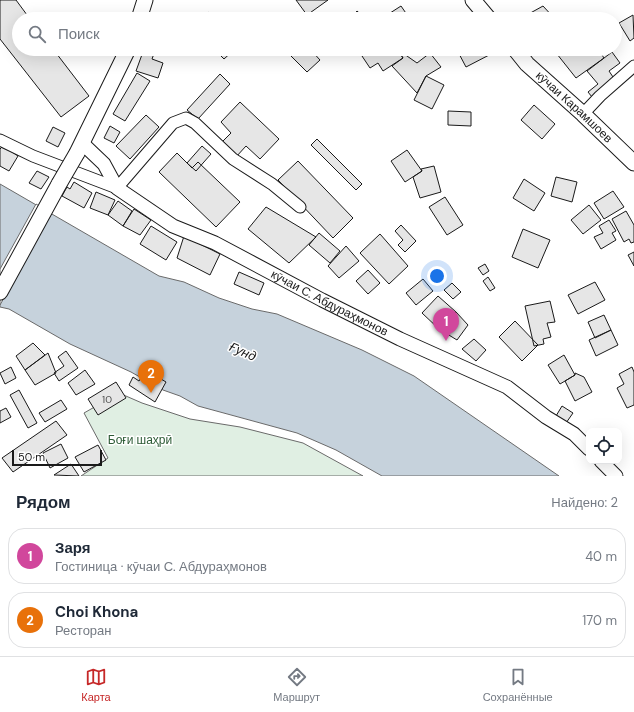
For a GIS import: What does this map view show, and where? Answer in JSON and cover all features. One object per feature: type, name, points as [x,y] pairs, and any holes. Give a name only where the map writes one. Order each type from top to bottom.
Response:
[{"type":"main road","points":[[141,12],[145,0]]},
{"type":"main road","points":[[473,0],[484,12]]},
{"type":"main road","points":[[0,292],[80,148],[125,56]]},
{"type":"main road","name":"кӯчаи Карамшоев","points":[[521,56],[527,64],[584,114],[634,163]]},
{"type":"street","points":[[584,114],[600,96],[634,66]]},
{"type":"street","points":[[0,140],[33,156],[117,188],[173,123],[186,118],[195,123],[233,159],[272,184],[300,207]]},
{"type":"street","name":"кӯчаи С. Абдураҳмонов","points":[[80,148],[104,164],[117,188],[173,226],[215,243],[322,300],[400,339],[507,388],[546,417],[574,434],[586,446]]},
{"type":"street","points":[[604,464],[616,476]]},
{"type":"green space","name":"Боғи шаҳрӣ","points":[[119,393],[142,403],[190,419],[240,427],[303,443],[363,476],[81,476],[108,458],[84,413]]},
{"type":"water","name":"Ғунд","points":[[0,184],[159,276],[184,282],[219,298],[252,309],[277,314],[362,350],[414,376],[559,476],[382,476],[336,450],[297,433],[198,406],[180,396],[163,390],[131,372],[70,344],[9,309],[0,307]]},
{"type":"pier","points":[[36,204],[51,213],[0,305],[0,269]]},
{"type":"building","points":[[0,0],[16,0],[25,12],[12,12],[12,54],[0,39]]},
{"type":"building","points":[[296,0],[328,0],[311,12],[305,12]]},
{"type":"building","points":[[401,6],[405,12],[392,12]]},
{"type":"building","points":[[543,6],[549,12],[532,12]]},
{"type":"building","points":[[633,15],[634,38],[630,41],[622,28],[622,21]]},
{"type":"building","points":[[13,56],[58,56],[89,96],[61,117]]},
{"type":"building","points":[[141,56],[153,56],[152,59],[163,63],[158,78],[136,71]]},
{"type":"building","points":[[291,56],[316,56],[320,60],[307,72]]},
{"type":"building","points":[[362,56],[402,56],[403,58],[383,71],[378,63],[370,68]]},
{"type":"building","points":[[402,56],[407,56],[417,63],[426,56],[432,56],[441,67],[426,76],[417,93],[392,66],[403,58]]},
{"type":"building","points":[[460,56],[487,56],[466,67]]},
{"type":"building","points":[[559,56],[603,56],[604,58],[576,78]]},
{"type":"building","points":[[607,56],[615,56],[620,63],[609,71],[615,80],[592,97],[588,92],[598,84],[587,71]]},
{"type":"building","points":[[137,73],[150,81],[125,121],[113,114]]},
{"type":"building","points":[[220,74],[230,84],[198,119],[187,110]]},
{"type":"building","points":[[426,76],[444,85],[432,109],[414,100]]},
{"type":"building","points":[[240,102],[279,139],[260,159],[246,146],[236,157],[221,143],[231,133],[221,122]]},
{"type":"building","points":[[534,105],[555,124],[542,139],[521,120]]},
{"type":"building","points":[[448,111],[471,112],[471,126],[448,125]]},
{"type":"building","points":[[146,115],[159,127],[130,159],[116,146]]},
{"type":"building","points":[[110,126],[120,132],[114,143],[104,138]]},
{"type":"building","points":[[53,127],[65,133],[58,147],[46,141]]},
{"type":"building","points":[[317,139],[362,184],[356,190],[311,145]]},
{"type":"building","points":[[3,146],[18,156],[9,171],[0,166],[0,149]]},
{"type":"building","points":[[202,146],[211,154],[196,171],[187,163]]},
{"type":"building","points":[[407,150],[422,171],[405,182],[391,161]]},
{"type":"building","points":[[177,153],[192,168],[198,162],[240,202],[216,227],[159,172]]},
{"type":"building","points":[[298,161],[353,218],[333,238],[278,180]]},
{"type":"building","points":[[434,166],[441,192],[420,198],[413,177],[422,171],[421,169]]},
{"type":"building","points":[[37,171],[49,177],[41,189],[29,183]]},
{"type":"building","points":[[556,177],[577,182],[572,202],[551,196]]},
{"type":"building","points":[[524,179],[545,193],[534,211],[513,198]]},
{"type":"building","points":[[74,182],[92,193],[84,208],[62,196],[67,187],[70,189]]},
{"type":"building","points":[[613,191],[624,207],[604,219],[594,203]]},
{"type":"building","points":[[96,192],[115,200],[108,215],[90,208]]},
{"type":"building","points":[[445,197],[463,225],[447,235],[429,207]]},
{"type":"building","points":[[118,201],[132,211],[123,226],[108,215]]},
{"type":"building","points":[[589,205],[601,220],[583,234],[571,220]]},
{"type":"building","points":[[266,207],[316,237],[289,263],[248,229]]},
{"type":"building","points":[[134,209],[151,220],[140,235],[123,226]]},
{"type":"building","points":[[626,211],[634,225],[634,242],[631,243],[629,239],[624,242],[612,219]]},
{"type":"building","points":[[609,220],[616,231],[612,233],[616,240],[601,249],[594,237],[603,233],[599,226]]},
{"type":"building","points":[[401,225],[416,241],[405,252],[398,245],[403,240],[395,231]]},
{"type":"building","points":[[151,226],[177,242],[166,260],[140,244]]},
{"type":"building","points":[[523,229],[550,240],[538,268],[512,257]]},
{"type":"building","points":[[319,233],[340,251],[330,263],[309,245]]},
{"type":"building","points":[[380,234],[408,266],[389,284],[360,253]]},
{"type":"building","points":[[184,236],[220,254],[210,275],[177,258]]},
{"type":"building","points":[[346,246],[359,261],[339,278],[328,266]]},
{"type":"building","points":[[634,252],[634,266],[628,255]]},
{"type":"building","points":[[485,264],[489,271],[483,275],[478,268]]},
{"type":"building","points":[[368,270],[380,283],[368,294],[356,281]]},
{"type":"building","points":[[239,272],[264,283],[259,295],[234,284]]},
{"type":"building","points":[[488,277],[495,288],[490,291],[483,281]]},
{"type":"building","points":[[423,279],[433,291],[416,305],[406,293]]},
{"type":"building","points":[[595,282],[605,300],[578,314],[568,295]]},
{"type":"building","points":[[452,283],[461,292],[453,299],[444,290]]},
{"type":"building","points":[[438,296],[456,312],[439,329],[422,313]]},
{"type":"building","points":[[550,301],[555,322],[547,323],[551,337],[543,339],[544,344],[534,346],[525,306]]},
{"type":"building","points":[[456,312],[468,325],[457,340],[439,329]]},
{"type":"building","points":[[604,315],[611,330],[595,338],[588,322]]},
{"type":"building","points":[[515,321],[538,345],[522,361],[499,337]]},
{"type":"building","points":[[611,330],[618,345],[596,356],[589,340]]},
{"type":"building","points":[[474,339],[486,350],[476,361],[462,349]]},
{"type":"building","points":[[33,343],[45,355],[25,370],[16,356]]},
{"type":"building","points":[[66,351],[78,368],[59,381],[54,373],[64,366],[58,357]]},
{"type":"building","points":[[48,353],[56,373],[35,385],[25,370]]},
{"type":"building","points":[[564,355],[575,375],[560,384],[548,365]]},
{"type":"building","points":[[11,367],[16,378],[5,384],[0,373]]},
{"type":"building","points":[[632,367],[634,372],[634,405],[627,408],[617,388],[624,384],[619,374]]},
{"type":"building","points":[[85,370],[95,384],[76,395],[68,383]]},
{"type":"building","points":[[146,370],[166,382],[155,402],[129,385],[133,377],[139,381]]},
{"type":"building","points":[[575,373],[584,377],[592,392],[575,401],[565,381],[575,375]]},
{"type":"building","points":[[116,382],[126,398],[98,415],[88,399]]},
{"type":"building","points":[[19,390],[37,423],[28,428],[10,395]]},
{"type":"building","points":[[61,400],[67,409],[45,422],[39,413]]},
{"type":"building","points":[[562,406],[573,413],[566,423],[556,416]]},
{"type":"building","points":[[6,408],[11,417],[0,423],[0,411]]},
{"type":"building","points":[[56,421],[67,435],[13,472],[2,458]]},
{"type":"building","points":[[61,444],[68,458],[50,468],[43,453]]},
{"type":"building","points":[[98,445],[106,460],[84,472],[75,457]]},
{"type":"building","points":[[71,464],[79,476],[54,475]]},
{"type":"place","name":"Заря","points":[[446,341]]},
{"type":"place","name":"Choi Khona","points":[[151,393]]}]
